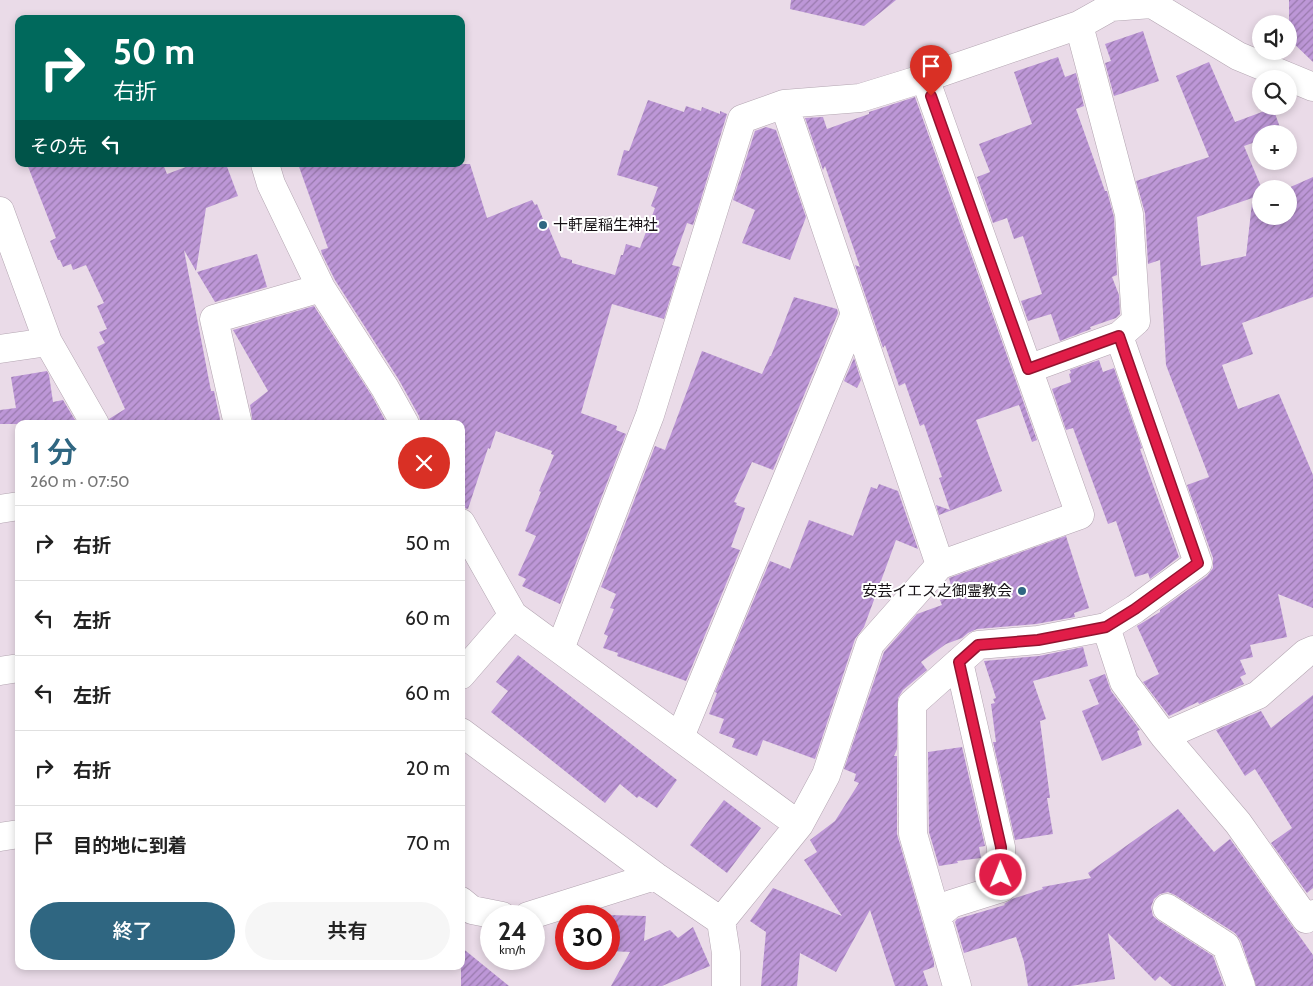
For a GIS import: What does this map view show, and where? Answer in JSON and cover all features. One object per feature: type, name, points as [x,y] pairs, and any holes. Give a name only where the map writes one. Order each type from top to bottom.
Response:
[{"type":"street","points":[[560,650],[650,415],[742,119],[784,104],[860,98],[925,78],[1079,24],[1111,7],[1152,4],[1238,56],[1313,87]]},
{"type":"street","points":[[1028,369],[1119,336],[1136,322],[1129,214],[1079,24]]},
{"type":"street","points":[[721,921],[799,825],[826,775],[870,644],[940,565],[1080,515],[925,78]]},
{"type":"street","points":[[784,104],[940,565]]},
{"type":"street","points":[[266,167],[271,184],[321,288],[385,388],[403,420]]},
{"type":"street","points":[[0,211],[48,342],[93,420]]},
{"type":"street","points":[[237,420],[214,319],[321,288]]},
{"type":"street","points":[[680,737],[856,314]]},
{"type":"street","points":[[958,986],[913,834],[912,704],[978,645],[1038,640],[1106,627],[1135,609],[1198,563],[1119,336]]},
{"type":"street","points":[[0,350],[48,342]]},
{"type":"street","points":[[0,509],[15,507]]},
{"type":"street","points":[[465,530],[513,615],[799,825]]},
{"type":"street","points":[[465,670],[513,615]]},
{"type":"street","points":[[1106,627],[1124,682],[1164,736],[1238,823],[1306,919],[1313,914]]},
{"type":"street","points":[[1164,736],[1258,695],[1306,653],[1313,650]]},
{"type":"street","points":[[937,916],[951,904],[1002,888],[1001,847],[959,662]]},
{"type":"street","points":[[0,671],[15,669]]},
{"type":"street","points":[[465,735],[655,876],[721,921],[726,953],[726,986]]},
{"type":"street","points":[[0,837],[15,835]]},
{"type":"street","points":[[545,911],[655,876]]},
{"type":"street","points":[[465,904],[472,910],[480,912]]},
{"type":"street","points":[[1167,908],[1226,946],[1241,986]]},
{"type":"building","points":[[791,0],[896,0],[864,26],[790,9]]},
{"type":"building","points":[[1289,0],[1313,0],[1313,62],[1297,47],[1297,15],[1289,15]]},
{"type":"building","points":[[1143,31],[1159,81],[1114,96],[1105,63],[1111,61],[1105,44]]},
{"type":"building","points":[[1058,57],[1065,77],[1076,73],[1084,106],[1076,109],[1105,191],[1107,191],[1114,217],[1117,275],[1112,277],[1119,295],[1120,314],[1116,318],[1090,327],[1091,329],[1060,341],[1051,314],[1028,321],[1021,301],[1042,294],[1023,236],[1014,239],[1007,218],[993,223],[977,177],[990,172],[979,144],[1032,124],[1014,72]]},
{"type":"building","points":[[1209,62],[1235,122],[1254,115],[1276,115],[1279,125],[1252,125],[1252,143],[1244,146],[1252,165],[1252,170],[1254,170],[1258,180],[1252,180],[1252,198],[1197,217],[1201,266],[1246,256],[1252,203],[1252,225],[1297,225],[1297,184],[1313,177],[1313,297],[1242,323],[1253,354],[1222,365],[1238,409],[1279,394],[1313,475],[1313,608],[1278,594],[1287,637],[1250,645],[1253,657],[1240,660],[1246,674],[1240,677],[1244,684],[1169,716],[1143,682],[1159,674],[1137,626],[1160,612],[1160,610],[1207,576],[1213,568],[1213,558],[1187,485],[1209,477],[1166,365],[1160,260],[1148,264],[1145,213],[1136,181],[1209,157],[1176,76]]},
{"type":"building","points":[[915,97],[1037,440],[1032,442],[1019,405],[976,420],[1002,491],[939,515],[936,505],[950,510],[939,478],[942,477],[924,424],[920,426],[905,383],[899,386],[885,345],[883,348],[855,265],[860,267],[825,166],[823,170],[805,118],[823,117],[827,129],[869,114],[869,112]]},
{"type":"building","points":[[648,100],[684,112],[686,106],[701,111],[702,107],[720,114],[720,111],[727,114],[693,225],[687,223],[672,265],[680,267],[664,319],[612,304],[581,413],[617,426],[616,430],[626,434],[560,604],[522,586],[526,579],[518,575],[536,536],[525,531],[554,455],[551,454],[552,451],[496,431],[490,449],[488,448],[468,509],[465,508],[465,420],[420,420],[399,380],[335,280],[322,254],[321,250],[328,248],[299,167],[465,167],[465,164],[470,164],[487,218],[532,200],[535,205],[537,204],[543,219],[545,219],[561,257],[572,260],[572,263],[615,275],[626,244],[640,248],[655,208],[651,206],[658,187],[617,175],[624,150],[629,151]]},
{"type":"building","points":[[766,127],[776,130],[806,217],[790,260],[742,243],[755,210],[733,200],[755,131]]},
{"type":"building","points":[[28,167],[164,167],[167,174],[186,167],[227,167],[238,196],[206,208],[196,271],[184,250],[211,391],[214,391],[220,420],[109,420],[125,409],[97,347],[105,343],[99,332],[107,329],[97,306],[104,303],[86,265],[73,270],[71,264],[63,267],[50,241],[56,238]]},
{"type":"building","points":[[257,254],[267,287],[215,302],[197,272]]},
{"type":"building","points":[[794,297],[837,309],[838,313],[773,470],[752,462],[734,502],[737,503],[736,505],[745,508],[731,547],[740,550],[686,681],[617,656],[618,653],[603,648],[608,636],[604,634],[614,609],[610,608],[616,594],[601,587],[655,446],[665,450],[702,351],[762,374]]},
{"type":"building","points":[[314,306],[372,396],[385,420],[252,420],[250,405],[268,391],[233,330]]},
{"type":"building","points":[[854,358],[861,380],[857,388],[844,381]]},
{"type":"building","points":[[1099,360],[1103,372],[1114,368],[1142,448],[1140,449],[1179,557],[1150,579],[1148,573],[1135,577],[1116,521],[1108,524],[1073,428],[1066,430],[1052,389],[1071,382],[1070,370]]},
{"type":"building","points":[[47,371],[53,402],[63,400],[75,420],[15,420],[15,424],[0,424],[0,410],[16,408],[11,377]]},
{"type":"building","points":[[879,484],[898,491],[918,549],[896,540],[864,627],[855,639],[815,759],[763,740],[757,756],[732,747],[735,739],[719,733],[724,719],[709,714],[717,693],[715,692],[770,561],[790,569],[809,520],[853,536],[871,487],[877,489]]},
{"type":"building","points":[[1066,536],[1089,608],[1074,613],[1075,617],[1036,624],[977,629],[968,633],[962,638],[946,644],[921,662],[927,670],[903,690],[898,698],[897,749],[894,756],[897,756],[897,834],[934,962],[934,967],[923,971],[928,986],[895,986],[870,910],[836,972],[800,953],[797,986],[761,986],[766,932],[750,921],[773,888],[842,916],[804,860],[817,852],[810,840],[835,821],[859,783],[854,781],[856,774],[844,769],[884,652],[917,614],[942,605],[940,600],[954,596],[949,578]]},
{"type":"building","points":[[1083,647],[1088,666],[1033,681],[1046,719],[1040,721],[1050,798],[1047,798],[1053,834],[1015,840],[993,742],[996,742],[991,704],[995,703],[993,699],[996,698],[984,661],[1039,656]]},
{"type":"building","points":[[518,655],[677,780],[657,808],[639,796],[637,798],[620,784],[605,803],[491,712],[508,691],[496,682]]},
{"type":"building","points":[[1105,674],[1111,691],[1140,730],[1137,731],[1142,745],[1102,761],[1082,711],[1099,704],[1089,680]]},
{"type":"building","points":[[1313,695],[1313,888],[1307,893],[1271,843],[1292,828],[1255,769],[1245,776],[1216,730],[1261,711],[1271,728]]},
{"type":"building","points":[[962,747],[985,846],[979,847],[981,858],[957,861],[958,863],[939,866],[929,832],[928,752]]},
{"type":"building","points":[[724,800],[761,828],[727,873],[690,845]]},
{"type":"building","points":[[1178,809],[1214,852],[1230,839],[1313,955],[1313,986],[1256,986],[1241,941],[1235,933],[1168,892],[1160,894],[1154,899],[1151,907],[1153,916],[1213,956],[1224,986],[1172,986],[1160,976],[1155,981],[1108,933],[1115,979],[1071,986],[1028,986],[1024,962],[1016,937],[964,953],[955,922],[957,919],[1005,905],[1012,899],[1043,889],[1042,887],[1091,878],[1088,873]]},
{"type":"building","points":[[620,915],[646,916],[644,941],[670,930],[678,938],[693,927],[710,966],[662,986],[611,986],[630,952],[620,952]]},
{"type":"building","points":[[465,950],[480,962],[480,970],[489,970],[509,986],[461,986],[461,970],[465,970]]},
{"type":"place","name":"十軒屋稲生神社","points":[[543,225]]},
{"type":"place","name":"安芸イエス之御霊教会","points":[[1022,591]]},
{"type":"route","points":[[931,96],[1028,369],[1119,336],[1198,563],[1135,609],[1106,627],[1038,640],[978,645],[959,662],[1001,847],[1001,875]]}]
